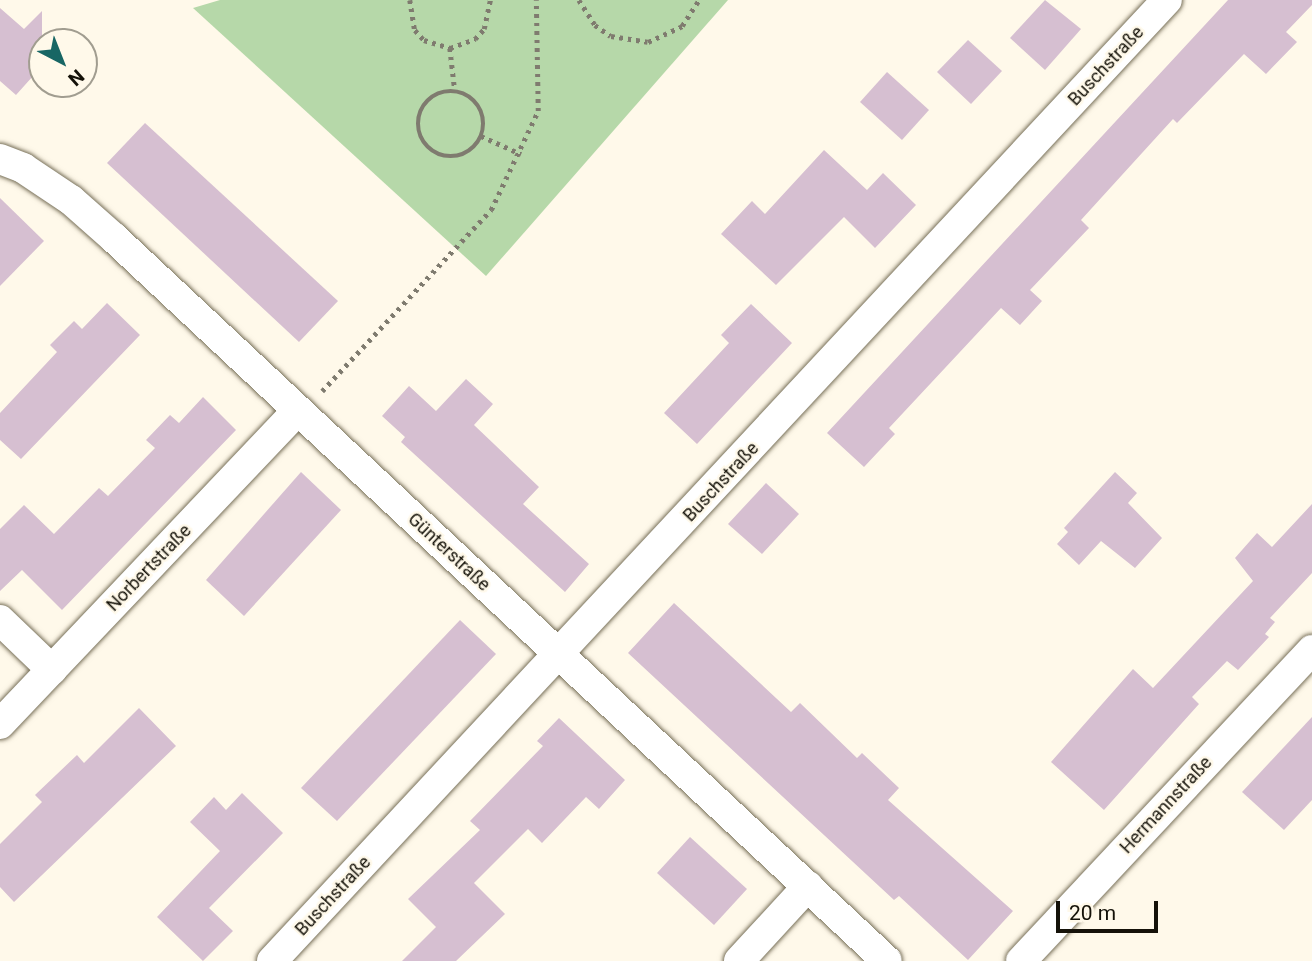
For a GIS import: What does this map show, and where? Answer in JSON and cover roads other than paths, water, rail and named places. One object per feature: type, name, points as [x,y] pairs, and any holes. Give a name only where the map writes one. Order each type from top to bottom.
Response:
[{"type":"street","name":"Buschstraße","points":[[272,961],[561,655],[1167,0]]},
{"type":"street","name":"Günterstraße","points":[[0,159],[23,168],[71,200],[887,961]]},
{"type":"street","name":"Norbertstraße","points":[[0,724],[297,411]]},
{"type":"street","points":[[0,620],[52,670]]},
{"type":"street","name":"Hermannstraße","points":[[1021,961],[1312,650]]},
{"type":"street","points":[[739,961],[808,886]]}]
